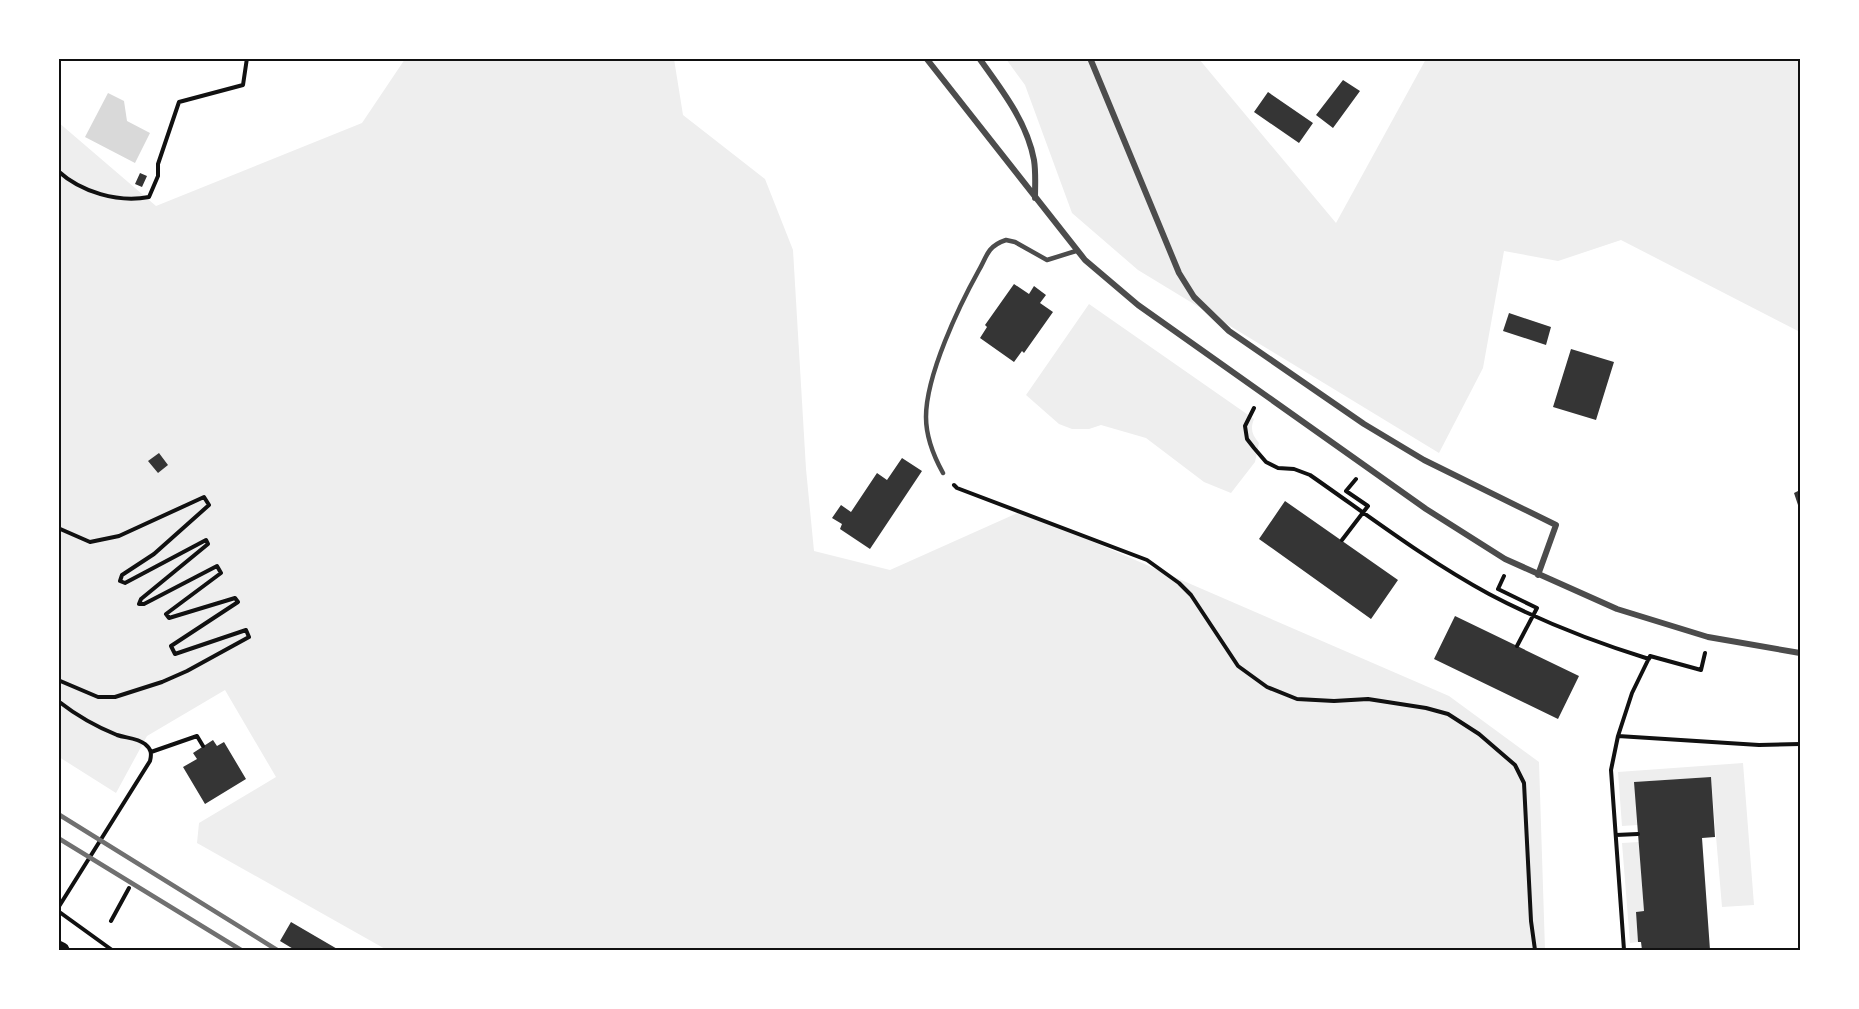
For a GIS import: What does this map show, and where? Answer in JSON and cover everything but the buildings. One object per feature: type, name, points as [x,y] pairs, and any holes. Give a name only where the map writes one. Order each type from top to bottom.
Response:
[{"type":"main road","points":[[58,948],[62,951]]},
{"type":"street","points":[[926,58],[1076,251],[1138,305],[1426,509],[1505,559],[1617,609],[1722,641],[1800,653]]},
{"type":"street","points":[[979,58],[1006,95],[1028,139],[1035,167],[1035,198]]},
{"type":"street","points":[[1090,58],[1179,273],[1194,297],[1229,331],[1395,444],[1556,525],[1538,575]]},
{"type":"lane","points":[[943,473],[933,456],[927,433],[928,394],[960,304],[991,249],[1006,240],[1015,242],[1047,260],[1076,251]]},
{"type":"path","points":[[58,171],[74,182],[108,196],[136,199],[149,197],[158,176],[158,164],[179,102],[243,85],[247,58]]},
{"type":"path","points":[[1249,416],[1245,426],[1247,439],[1266,462],[1278,468],[1294,469],[1310,475],[1447,569],[1487,593],[1594,642],[1649,659]]},
{"type":"path","points":[[943,473],[957,488],[1146,560],[1179,583],[1191,595],[1238,666],[1252,678],[1280,694],[1297,699],[1334,701],[1368,699],[1426,708],[1448,714],[1479,734],[1515,765],[1524,783],[1531,921],[1535,951]]},
{"type":"path","points":[[1342,540],[1368,506],[1346,491]]},
{"type":"path","points":[[58,528],[90,542],[118,536],[204,497],[209,505],[154,554],[122,574],[120,581],[125,583],[206,540],[208,544],[141,598],[139,604],[144,604],[217,566],[221,573],[166,614],[169,618],[235,598],[238,602],[171,646],[175,654],[246,630],[249,637],[187,671],[162,682],[115,697],[98,697],[58,680]]},
{"type":"path","points":[[1498,590],[1537,608],[1517,646]]},
{"type":"path","points":[[1624,951],[1611,770],[1618,735],[1632,693],[1650,656],[1701,670]]},
{"type":"path","points":[[58,701],[102,728],[143,742],[151,752],[150,761],[58,910],[112,951]]},
{"type":"path","points":[[1618,735],[1759,745],[1800,744]]},
{"type":"path","points":[[151,752],[197,736],[203,746]]},
{"type":"path","points":[[1616,835],[1638,834]]},
{"type":"path","points":[[111,921],[129,888]]},
{"type":"shaded area","points":[[405,59],[674,59],[683,115],[765,179],[793,250],[806,469],[814,551],[890,570],[1022,511],[1449,696],[1539,762],[1545,950],[387,950],[197,843],[199,823],[276,777],[225,690],[147,736],[116,793],[59,757],[58,122],[156,206],[362,123]]},
{"type":"shaded area","points":[[1006,59],[1199,59],[1336,223],[1426,59],[1800,59],[1800,332],[1621,240],[1558,261],[1504,251],[1483,368],[1439,453],[1138,270],[1072,213],[1025,85]]},
{"type":"shaded area","points":[[108,93],[124,101],[127,121],[150,133],[135,163],[85,137]]},
{"type":"shaded area","points":[[1089,304],[1254,419],[1252,432],[1259,443],[1255,462],[1231,493],[1204,482],[1146,438],[1101,425],[1089,429],[1072,429],[1059,424],[1026,395]]},
{"type":"shaded area","points":[[1743,763],[1754,905],[1722,907],[1711,777],[1635,782],[1638,825],[1622,826],[1618,772]]},
{"type":"shaded area","points":[[1639,842],[1644,911],[1636,912],[1638,942],[1630,943],[1622,843]]},
{"type":"railway","points":[[58,814],[277,950]]},
{"type":"railway","points":[[58,838],[241,950]]}]
